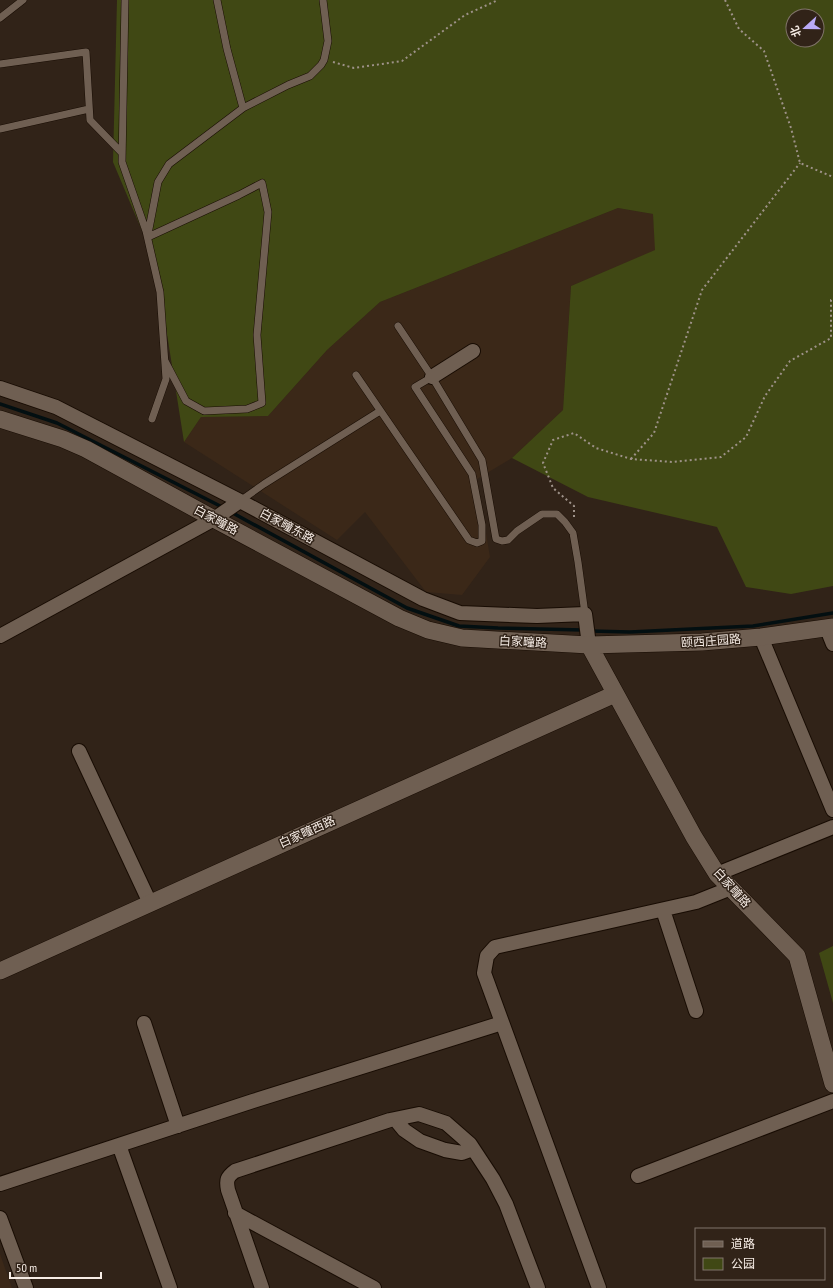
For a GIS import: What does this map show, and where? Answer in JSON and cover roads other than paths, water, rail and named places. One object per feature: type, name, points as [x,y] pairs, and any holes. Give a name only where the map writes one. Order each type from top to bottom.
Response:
[{"type":"street","points":[[432,377],[473,351]]},
{"type":"street","name":"白家疃东路","points":[[0,388],[56,406],[227,510],[423,599],[460,613],[537,616],[587,630]]},
{"type":"street","name":"白家疃路","points":[[0,419],[62,439],[227,510],[399,618],[428,630],[462,638],[587,630],[614,694],[694,838],[717,874],[797,956],[833,1084]]},
{"type":"street","points":[[0,636],[227,510]]},
{"type":"street","points":[[830,628],[833,644]]},
{"type":"street","name":"颐西庄园路","points":[[587,630],[702,642],[761,637],[830,628]]},
{"type":"street","points":[[761,637],[833,810]]},
{"type":"street","name":"白家疃西路","points":[[0,971],[614,694]]},
{"type":"street","points":[[79,751],[150,903]]},
{"type":"street","points":[[717,874],[833,828]]},
{"type":"street","points":[[599,1288],[484,974],[487,956],[495,947],[696,902],[731,888]]},
{"type":"street","points":[[663,910],[696,1011]]},
{"type":"street","points":[[144,1023],[178,1126]]},
{"type":"street","points":[[0,1184],[502,1023]]},
{"type":"street","points":[[638,1176],[833,1101]]},
{"type":"street","points":[[262,1288],[228,1190],[226,1182],[228,1176],[235,1171],[395,1119],[419,1114],[446,1123],[470,1144],[493,1179],[506,1204],[538,1288]]},
{"type":"street","points":[[395,1119],[404,1130],[420,1141],[432,1146],[462,1153],[473,1149]]},
{"type":"street","points":[[119,1145],[170,1288]]},
{"type":"street","points":[[235,1213],[374,1288]]},
{"type":"street","points":[[0,1218],[26,1288]]},
{"type":"lane","points":[[0,18],[23,0]]},
{"type":"lane","points":[[217,0],[227,49],[243,108]]},
{"type":"lane","points":[[148,237],[158,182],[169,164],[243,108],[288,85],[310,76],[321,66],[324,60],[328,41],[323,0]]},
{"type":"lane","points":[[125,1],[122,162],[148,237],[160,292],[165,362],[166,379],[152,419]]},
{"type":"lane","points":[[0,64],[86,52],[90,120],[122,153]]},
{"type":"lane","points":[[0,129],[89,109]]},
{"type":"lane","points":[[148,237],[239,196],[262,183],[268,212],[256,335],[262,403],[247,409],[204,411],[186,401],[165,362]]},
{"type":"lane","points":[[398,326],[432,377],[482,460],[496,538],[502,541],[508,540],[517,531],[542,514],[557,514],[574,533],[587,630]]},
{"type":"lane","points":[[356,375],[469,540],[477,543],[482,540],[482,525],[472,474],[415,387],[432,377]]},
{"type":"lane","points":[[227,510],[264,484],[380,411]]},
{"type":"waterway","points":[[0,404],[57,423],[224,508]]},
{"type":"waterway","points":[[231,512],[407,608],[459,626],[583,630]]},
{"type":"waterway","points":[[591,631],[630,632],[753,626],[833,613]]}]
